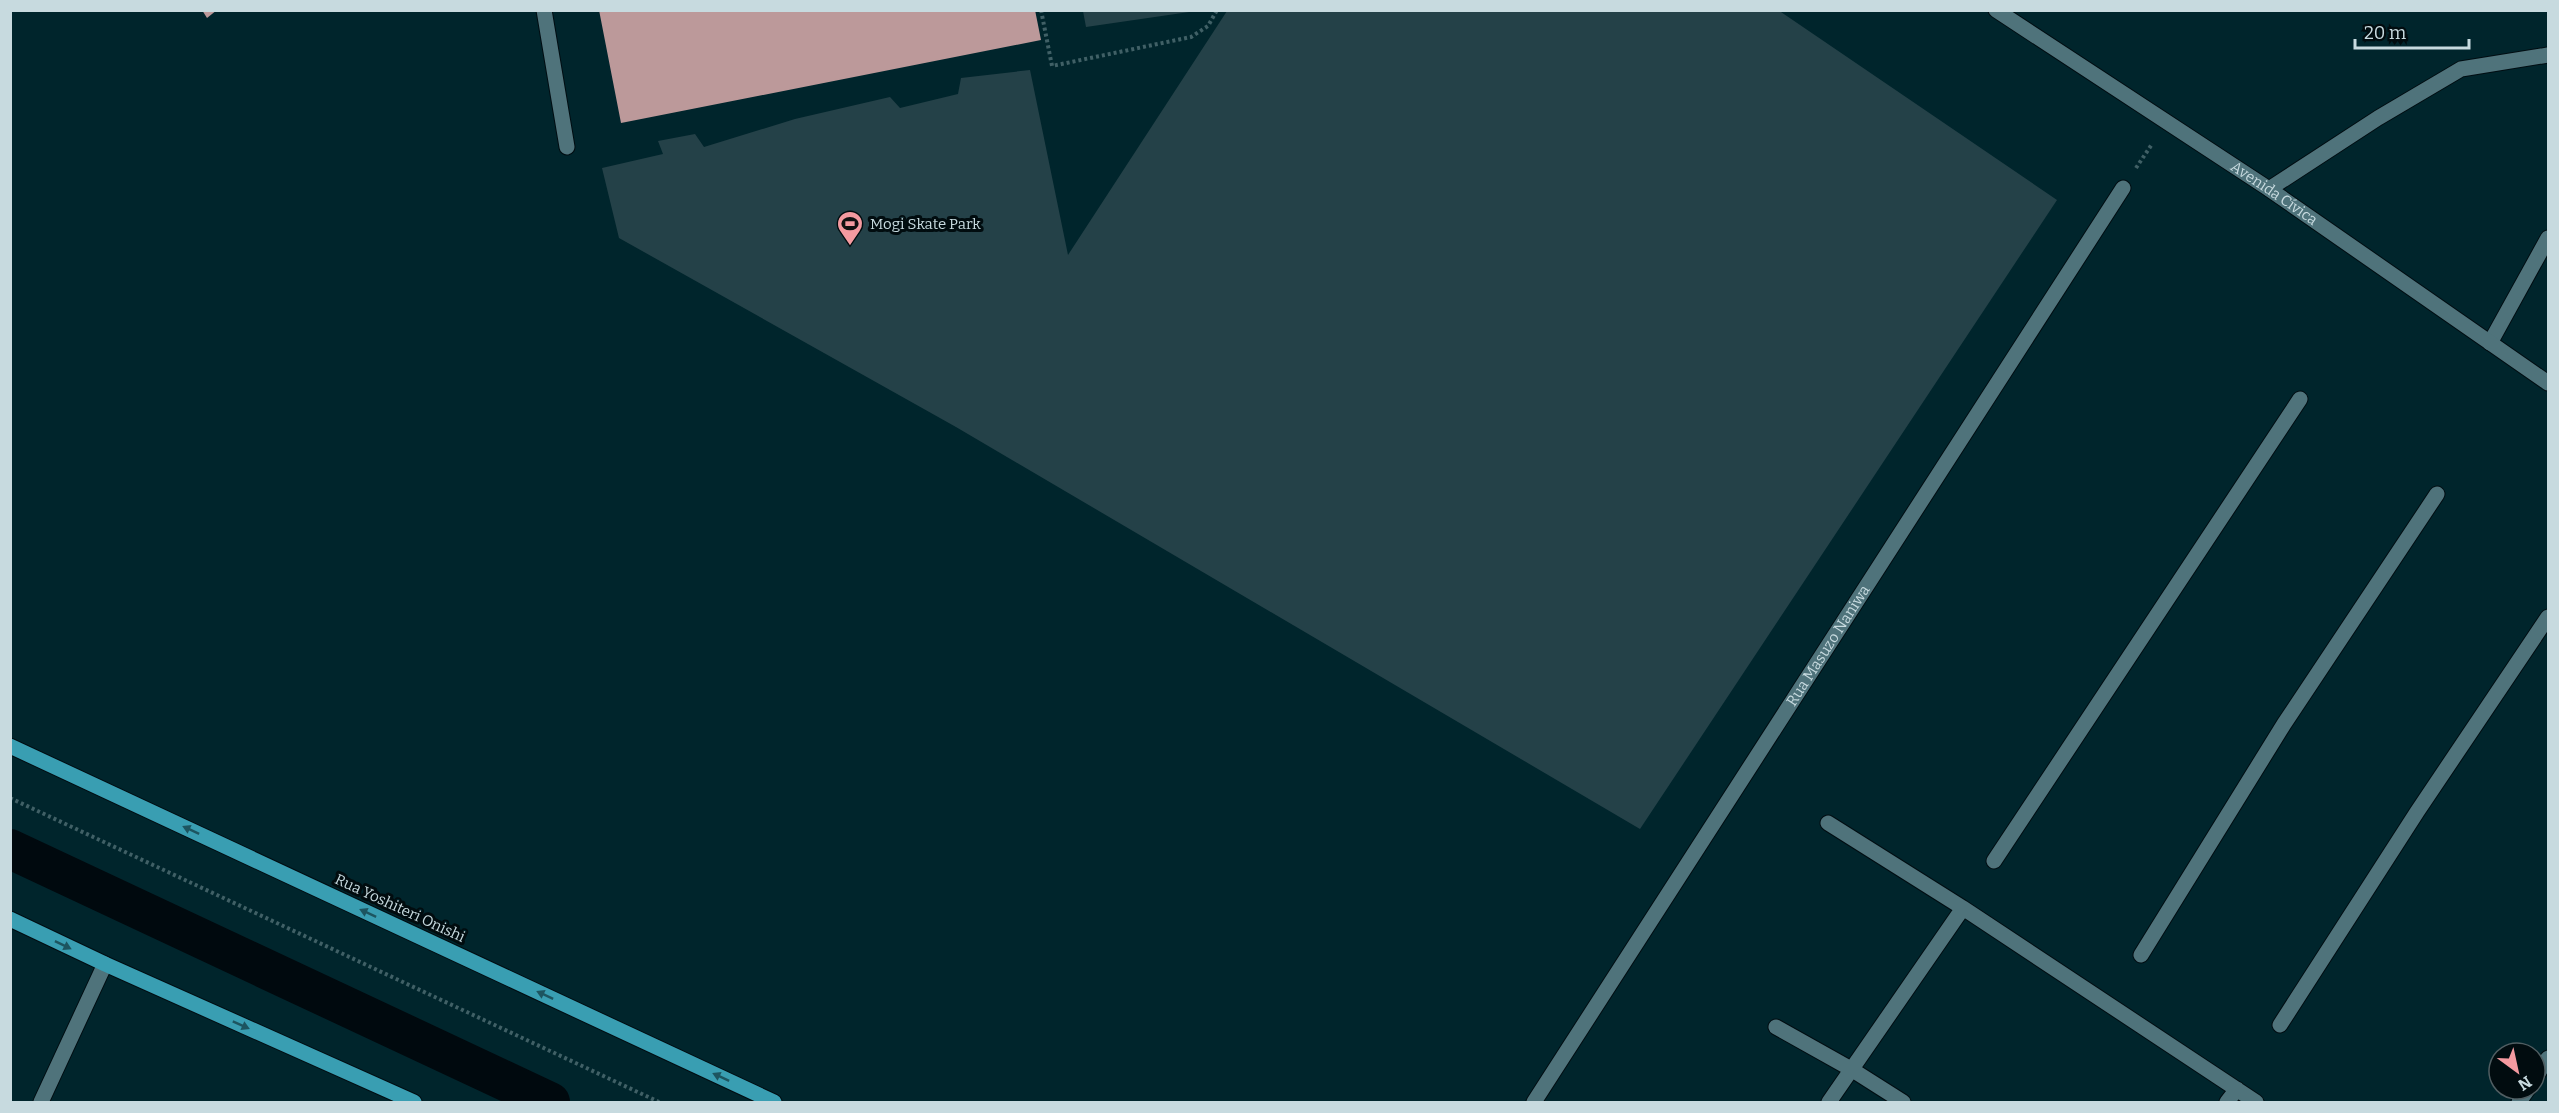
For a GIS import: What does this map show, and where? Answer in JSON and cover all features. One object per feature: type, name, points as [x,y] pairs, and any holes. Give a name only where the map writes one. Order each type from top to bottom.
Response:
[{"type":"main road","name":"Rua Yoshiteri Onishi","points":[[10,746],[774,1102]]},
{"type":"main road","points":[[10,919],[414,1102]]},
{"type":"street","points":[[544,10],[567,147]]},
{"type":"street","name":"Avenida Cívica","points":[[1996,10],[2166,124],[2269,189],[2548,383]]},
{"type":"street","points":[[2269,189],[2378,118],[2461,69],[2548,55]]},
{"type":"street","name":"Rua Masuzo Naniwa","points":[[1534,1102],[2122,188]]},
{"type":"street","points":[[2490,343],[2548,238]]},
{"type":"street","points":[[1994,861],[2300,399]]},
{"type":"street","points":[[2141,955],[2283,724],[2437,494]]},
{"type":"street","points":[[2280,1025],[2417,812],[2548,617]]},
{"type":"street","points":[[1828,823],[1963,908],[2256,1102]]},
{"type":"street","points":[[1829,1102],[1963,908]]},
{"type":"street","points":[[41,1102],[105,964]]},
{"type":"street","points":[[1776,1028],[1851,1069],[1903,1102]]},
{"type":"street","points":[[2227,1102],[2236,1089]]},
{"type":"path","points":[[1041,10],[1052,66],[1191,37],[1208,26],[1217,10]]},
{"type":"path","points":[[2122,188],[2166,124]]},
{"type":"path","points":[[10,798],[660,1102]]},
{"type":"shaded area","points":[[1196,10],[1086,27],[1083,11]]},
{"type":"shaded area","points":[[1778,10],[2057,200],[1640,829],[956,427],[619,238],[602,168],[663,154],[658,141],[695,134],[704,147],[795,119],[890,97],[900,108],[958,94],[961,78],[1030,70],[1068,255],[1227,11]]},
{"type":"building","points":[[202,10],[217,10],[207,18]]},
{"type":"building","points":[[599,10],[1035,10],[1041,40],[621,123]]},
{"type":"waterway","points":[[10,849],[550,1102]]},
{"type":"place","name":"Mogi Skate Park","points":[[850,247]]}]
